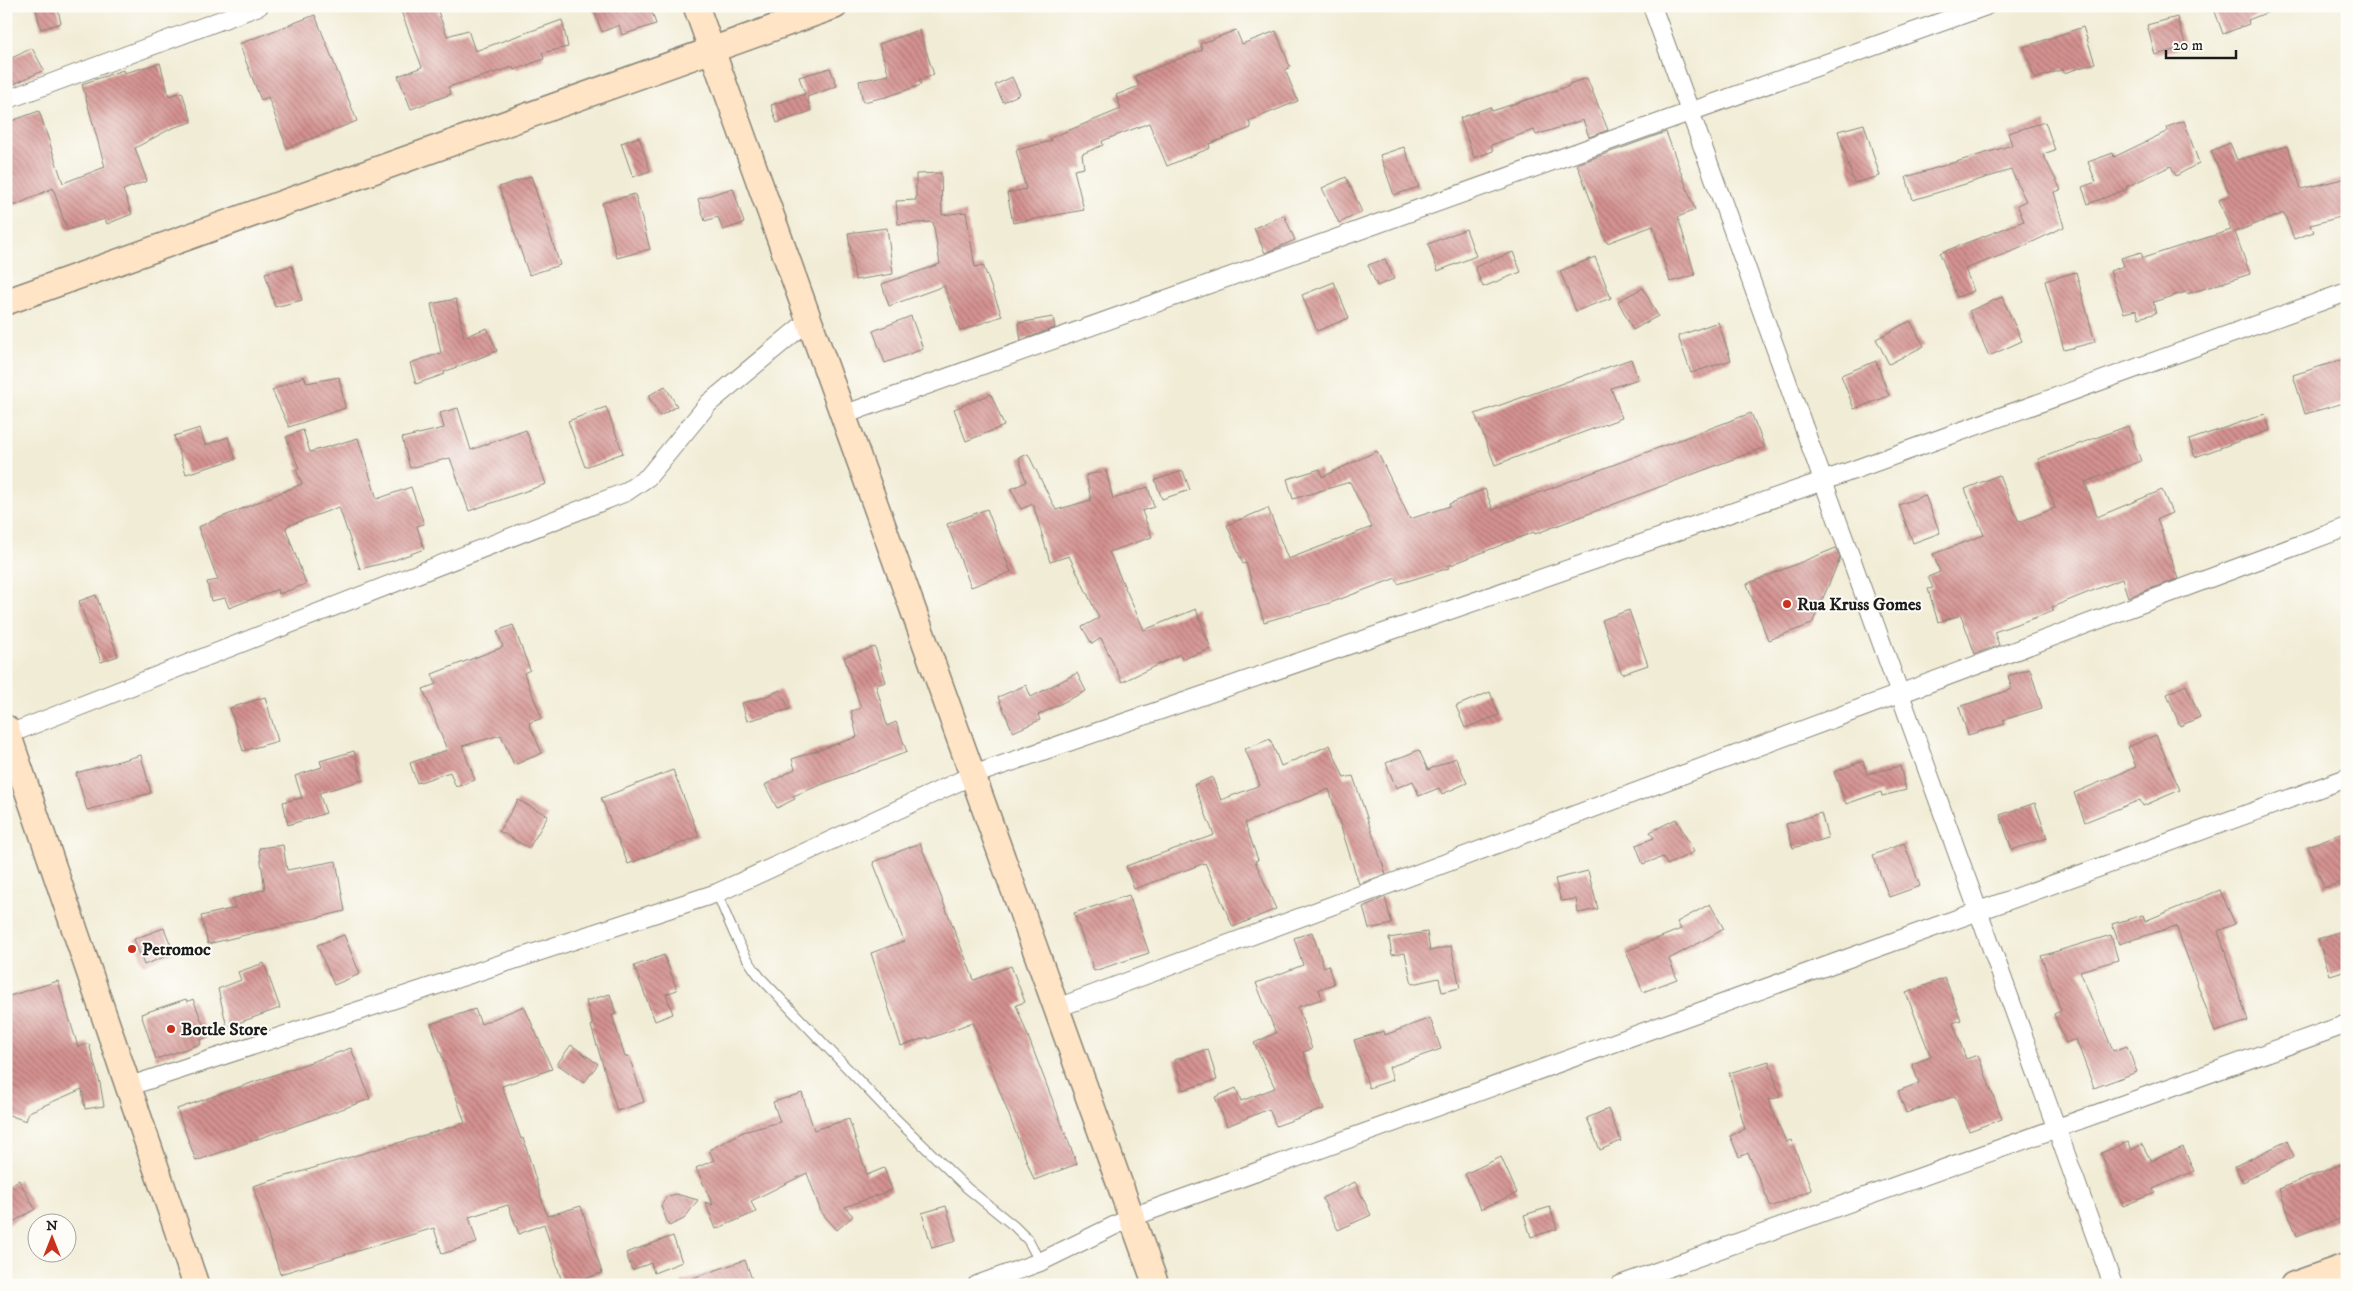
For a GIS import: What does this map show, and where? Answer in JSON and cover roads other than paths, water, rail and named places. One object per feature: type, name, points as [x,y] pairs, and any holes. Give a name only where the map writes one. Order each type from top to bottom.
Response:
[{"type":"street","points":[[6,100],[259,6]]},
{"type":"street","points":[[696,6],[1156,1285]]},
{"type":"street","points":[[6,302],[712,52],[835,6]]},
{"type":"street","points":[[1652,6],[2113,1285]]},
{"type":"street","points":[[843,415],[1986,6]]},
{"type":"street","points":[[130,1086],[717,893],[973,775],[1823,481],[2347,292]]},
{"type":"street","points":[[196,1285],[130,1086],[7,731],[626,492],[648,478],[709,403],[809,320]]},
{"type":"street","points":[[1057,1008],[2347,528]]},
{"type":"street","points":[[977,1285],[1040,1262],[1132,1217],[2347,778]]},
{"type":"street","points":[[1620,1285],[2347,1024]]},
{"type":"street","points":[[2294,1285],[2347,1266]]},
{"type":"lane","points":[[717,893],[737,941],[748,962],[760,977],[839,1062],[890,1113],[967,1188],[1023,1236],[1040,1262]]},
{"type":"place","name":"Rua Kruss Gomes","points":[[1787,604]]},
{"type":"place","name":"Petromoc","points":[[132,949]]},
{"type":"place","name":"Bottle Store","points":[[171,1029]]}]
